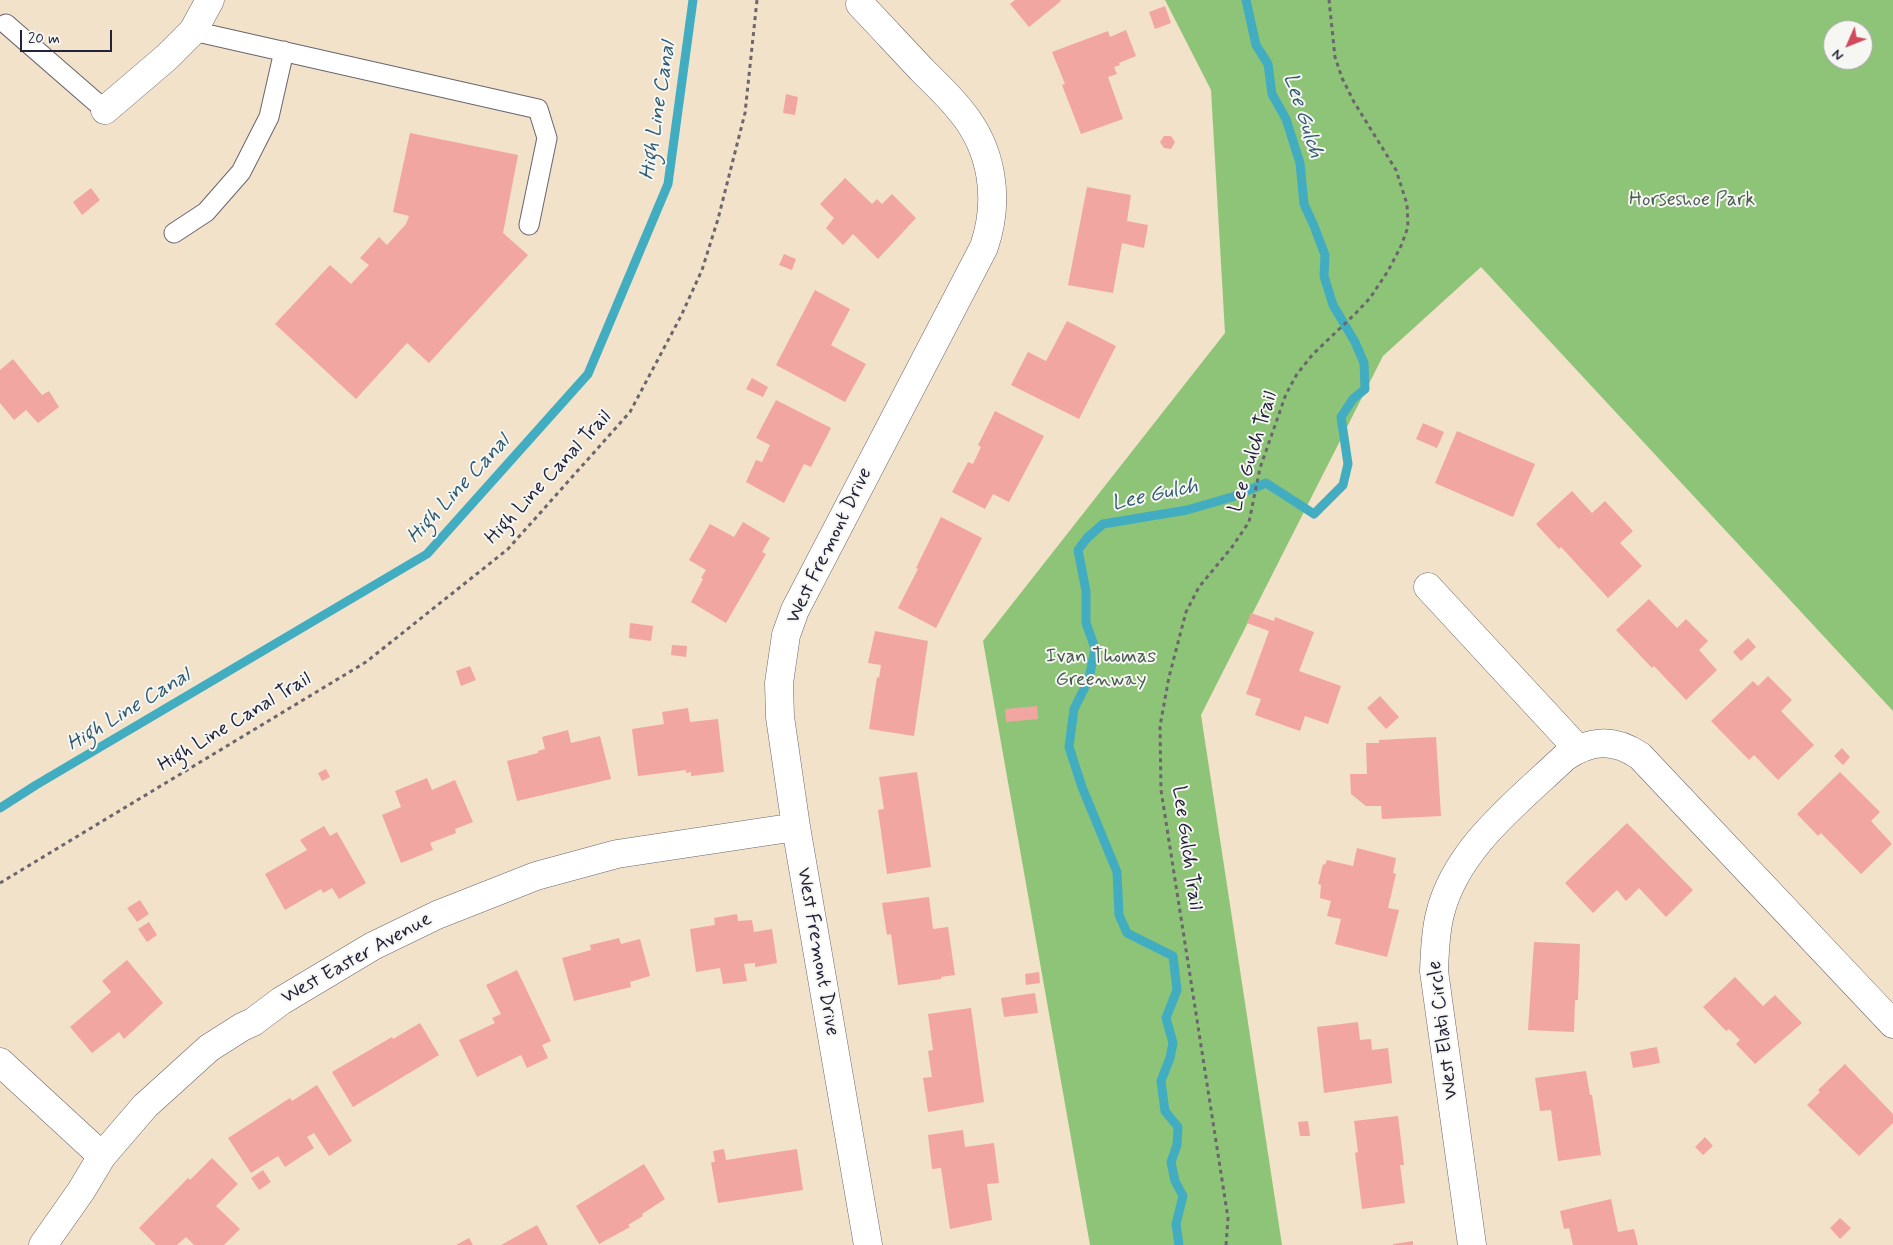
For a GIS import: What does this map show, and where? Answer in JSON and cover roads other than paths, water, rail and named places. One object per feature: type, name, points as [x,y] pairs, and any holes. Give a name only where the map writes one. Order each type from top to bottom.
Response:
[{"type":"street","points":[[105,110],[167,57],[193,31],[210,0]]},
{"type":"street","name":"West Fremont Drive","points":[[860,4],[961,110],[977,135],[990,172],[994,200],[990,228],[984,247],[795,610],[786,636],[779,683],[780,717],[796,827],[868,1245]]},
{"type":"street","points":[[1428,588],[1578,749]]},
{"type":"street","name":"West Elati Circle","points":[[1472,1245],[1434,971],[1435,946],[1440,914],[1449,888],[1459,868],[1478,840],[1565,757],[1578,749],[1601,742],[1628,748],[1640,756],[1893,1024]]},
{"type":"street","name":"West Easter Avenue","points":[[44,1245],[81,1192],[102,1156],[145,1106],[209,1048],[242,1026],[253,1022],[281,1001],[373,946],[437,915],[536,876],[617,854],[796,827]]},
{"type":"street","points":[[0,1062],[102,1156]]},
{"type":"lane","points":[[6,24],[105,110]]},
{"type":"lane","points":[[193,31],[538,109],[547,138],[529,225]]},
{"type":"lane","points":[[174,233],[206,212],[241,172],[269,117],[284,51]]},
{"type":"waterway","name":"High Line Canal","points":[[0,808],[427,554],[588,374],[668,184],[693,0]]},
{"type":"waterway","name":"Lee Gulch","points":[[1179,1245],[1176,1224],[1183,1196],[1175,1181],[1171,1162],[1177,1145],[1178,1127],[1165,1111],[1161,1081],[1170,1058],[1173,1043],[1166,1018],[1177,990],[1173,956],[1127,933],[1119,915],[1117,872],[1082,787],[1069,747],[1074,709],[1089,679],[1095,648],[1086,623],[1086,591],[1078,550],[1087,538],[1103,524],[1187,510],[1232,497],[1266,483],[1314,514],[1343,485],[1348,464],[1341,417],[1353,399],[1365,389],[1364,363],[1355,342],[1333,305],[1324,276],[1325,255],[1304,204],[1300,163],[1286,119],[1272,94],[1268,64],[1256,45],[1246,0]]},
{"type":"park label","name":"Horseshoe Park","points":[[1692,201]]},
{"type":"park label","name":"Ivan Thomas Greenway","points":[[1101,670]]}]
